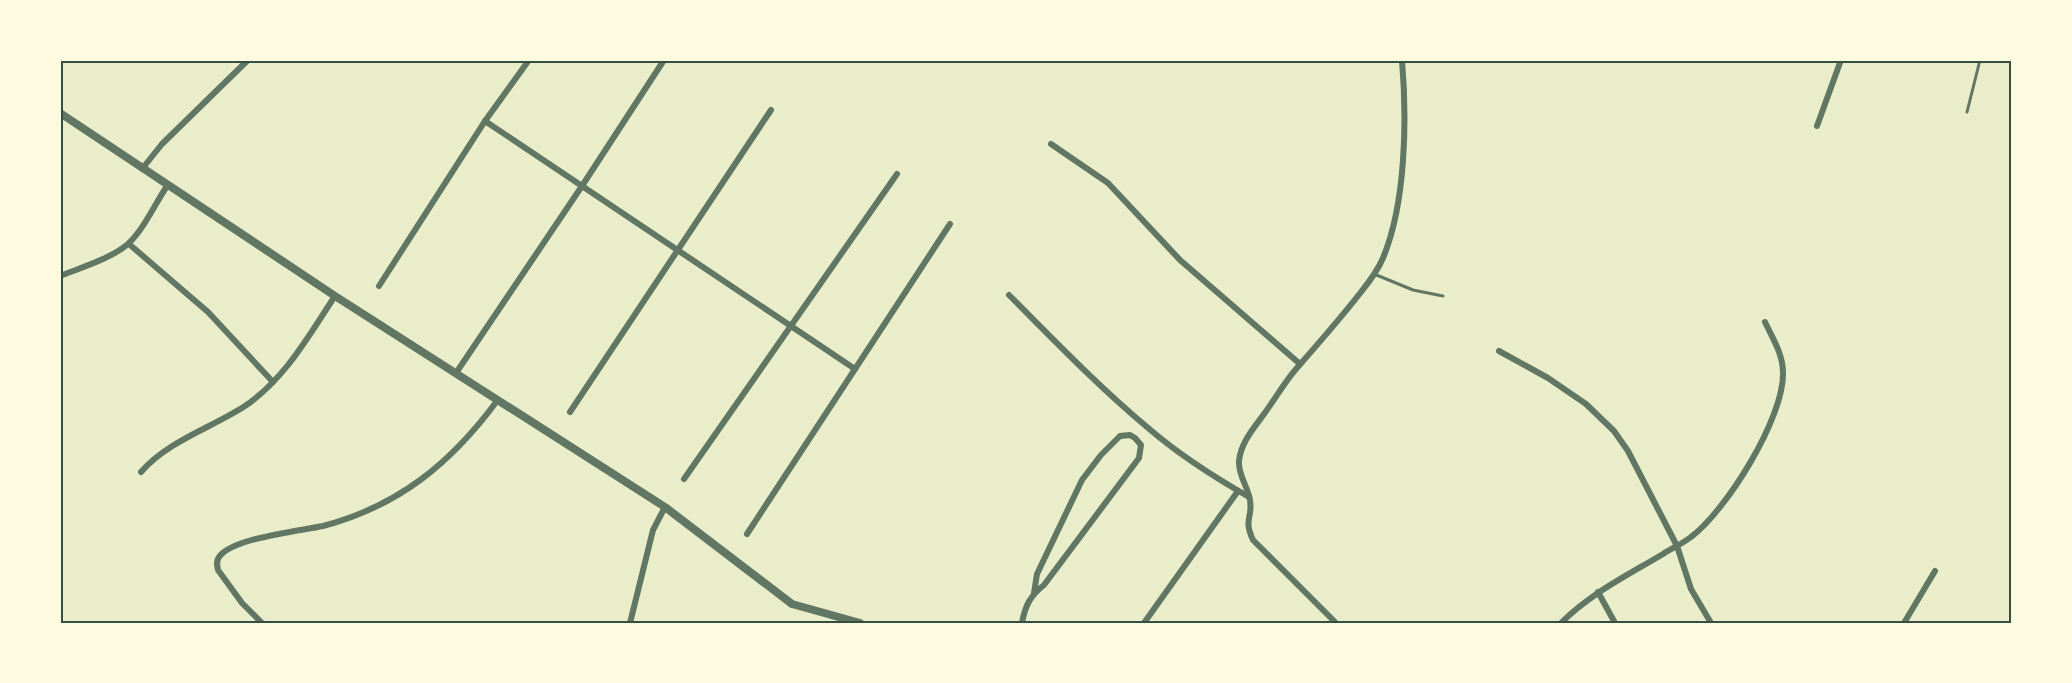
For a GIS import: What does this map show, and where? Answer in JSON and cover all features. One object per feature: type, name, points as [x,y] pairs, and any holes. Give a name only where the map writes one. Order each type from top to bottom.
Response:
[{"type":"street","points":[[142,170],[162,144],[248,60]]},
{"type":"street","points":[[379,286],[485,121],[529,60]]},
{"type":"street","points":[[456,374],[664,60]]},
{"type":"street","points":[[1336,623],[1253,540],[1247,528],[1250,512],[1249,497],[1239,464],[1243,448],[1253,428],[1300,364],[1340,319],[1382,261],[1399,202],[1403,152],[1402,60]]},
{"type":"street","points":[[1817,126],[1841,60]]},
{"type":"street","points":[[570,412],[771,110]]},
{"type":"street","points":[[60,113],[142,170],[335,296],[665,507],[792,604],[860,623]]},
{"type":"street","points":[[485,121],[855,369]]},
{"type":"street","points":[[1051,144],[1108,183],[1180,260],[1300,364]]},
{"type":"street","points":[[684,479],[897,174]]},
{"type":"street","points":[[60,276],[129,244],[167,186]]},
{"type":"street","points":[[747,534],[950,224]]},
{"type":"street","points":[[129,244],[208,312],[273,381]]},
{"type":"street","points":[[1009,295],[1094,379],[1149,429],[1249,497]]},
{"type":"street","points":[[141,472],[163,452],[245,406],[273,381],[293,358],[335,296]]},
{"type":"street","points":[[1561,623],[1598,592],[1691,537],[1731,492],[1776,412],[1783,386],[1781,354],[1765,322]]},
{"type":"street","points":[[1499,351],[1548,378],[1586,404],[1614,431],[1628,451],[1677,546],[1691,589],[1710,623]]},
{"type":"street","points":[[262,623],[242,603],[218,570],[218,558],[224,552],[232,547],[257,540],[322,526],[390,500],[411,488],[446,461],[480,425],[497,401]]},
{"type":"street","points":[[1022,623],[1024,607],[1034,593],[1044,585],[1139,458],[1141,445],[1135,438],[1130,435],[1120,436],[1101,455],[1082,480],[1037,574],[1034,593]]},
{"type":"street","points":[[1144,623],[1238,491]]},
{"type":"street","points":[[630,623],[653,530],[665,507]]},
{"type":"street","points":[[1904,623],[1935,571]]},
{"type":"street","points":[[1598,592],[1615,623]]},
{"type":"lane","points":[[1966,112],[1980,60]]},
{"type":"lane","points":[[1374,274],[1413,290],[1443,296]]}]
